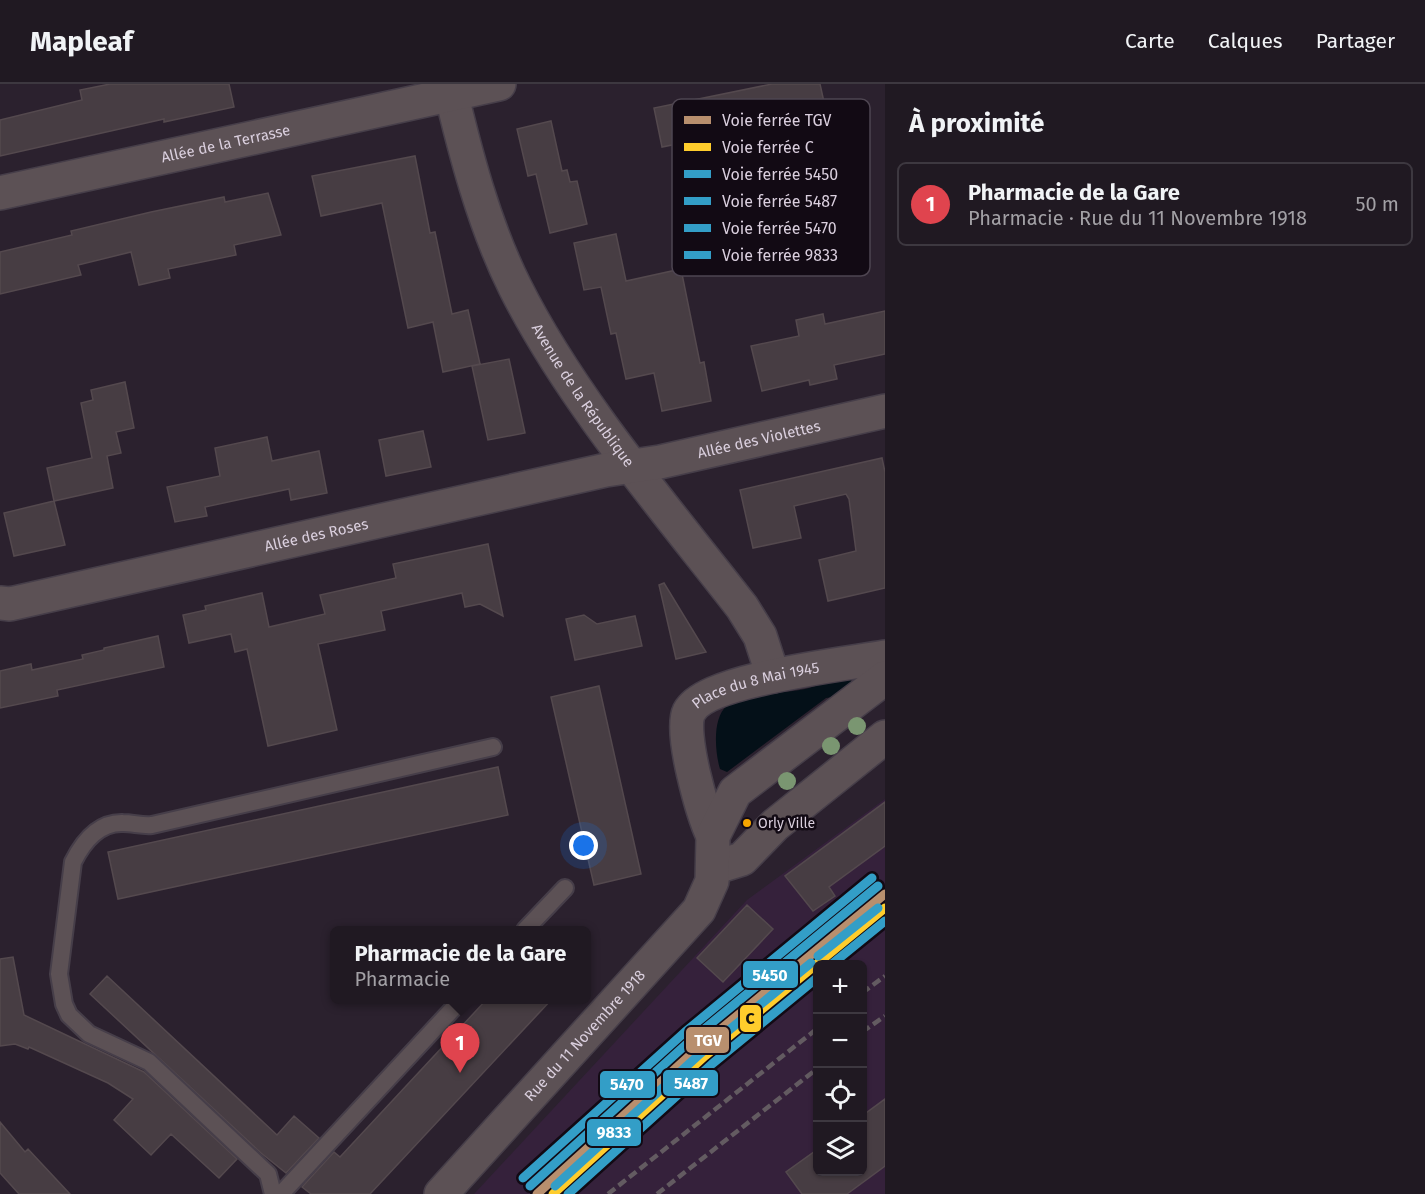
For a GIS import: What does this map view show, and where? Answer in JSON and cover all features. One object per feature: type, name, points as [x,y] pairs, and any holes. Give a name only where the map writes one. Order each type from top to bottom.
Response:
[{"type":"street","name":"Allée de la Terrasse","points":[[0,193],[450,89],[499,84]]},
{"type":"street","name":"Avenue de la République","points":[[450,89],[491,229],[515,286],[541,334],[633,466],[742,607],[760,636],[770,660],[772,676]]},
{"type":"street","name":"Allée des Violettes","points":[[633,466],[885,411]]},
{"type":"street","name":"Allée des Roses","points":[[0,603],[10,604],[633,466]]},
{"type":"street","name":"Place du 8 Mai 1945","points":[[713,868],[713,836],[704,816],[686,735],[689,713],[698,700],[722,689],[772,676],[885,657]]},
{"type":"street","name":"Place du 8 Mai 1945","points":[[713,836],[735,792],[885,678]]},
{"type":"street","points":[[713,868],[742,859],[775,825],[885,737]]},
{"type":"street","name":"Rue du 11 Novembre 1918","points":[[441,1194],[699,910],[712,881],[713,868]]},
{"type":"lane","points":[[273,1194],[268,1174],[149,1062],[89,1034],[69,1015],[64,1004],[59,975],[73,862],[84,841],[93,833],[115,823],[152,825],[493,747]]},
{"type":"lane","points":[[529,926],[565,888]]},
{"type":"lane","points":[[281,1194],[456,1004]]},
{"type":"shaded area","points":[[849,674],[852,684],[833,697],[826,698],[727,772],[720,769],[716,745],[717,727],[722,711],[727,706],[748,697],[796,691]]},
{"type":"shaded area","points":[[885,799],[885,1194],[474,1194],[747,900]]},
{"type":"building","points":[[110,84],[229,84],[234,107],[164,122],[164,119],[0,156],[0,120],[82,100],[80,90]]},
{"type":"building","points":[[772,84],[820,84],[823,99],[698,99]]},
{"type":"building","points":[[672,104],[672,145],[662,147],[654,108]]},
{"type":"building","points":[[551,121],[562,171],[567,170],[570,182],[577,181],[587,224],[550,233],[536,174],[528,176],[517,129]]},
{"type":"building","points":[[415,156],[430,233],[435,232],[452,314],[468,310],[480,364],[443,372],[433,322],[408,328],[382,203],[321,216],[312,176]]},
{"type":"building","points":[[268,193],[281,235],[234,245],[236,255],[168,269],[170,278],[139,285],[131,252],[78,265],[81,275],[0,294],[0,252],[72,235],[71,231],[151,212],[224,197],[225,202]]},
{"type":"building","points":[[616,234],[626,281],[672,271],[672,276],[682,276],[700,363],[704,362],[711,401],[662,411],[654,373],[626,379],[616,333],[611,334],[601,287],[584,290],[574,243]]},
{"type":"building","points":[[885,311],[885,354],[834,365],[837,379],[810,385],[809,380],[762,391],[751,346],[799,336],[796,320],[823,314],[825,324]]},
{"type":"building","points":[[509,359],[525,433],[488,440],[472,366]]},
{"type":"building","points":[[125,382],[134,428],[116,432],[121,453],[107,456],[113,488],[54,501],[47,468],[92,458],[81,403],[93,400],[91,390]]},
{"type":"building","points":[[423,431],[431,467],[386,476],[379,440]]},
{"type":"building","points":[[267,437],[272,461],[319,451],[327,493],[291,500],[289,489],[205,507],[207,516],[175,522],[167,487],[220,476],[215,448]]},
{"type":"building","points":[[882,458],[885,472],[885,588],[828,601],[819,560],[856,551],[849,499],[846,494],[794,506],[801,538],[753,548],[740,490]]},
{"type":"building","points":[[54,501],[65,545],[14,556],[4,513]]},
{"type":"building","points":[[488,544],[503,616],[480,604],[465,607],[462,593],[381,611],[385,630],[318,644],[337,730],[268,746],[247,649],[235,652],[231,634],[189,643],[183,615],[206,610],[205,606],[262,593],[269,627],[325,614],[320,595],[396,578],[393,564]]},
{"type":"building","points":[[664,583],[706,652],[676,659],[659,585]]},
{"type":"building","points":[[584,615],[597,624],[635,616],[642,646],[575,660],[566,619]]},
{"type":"building","points":[[158,636],[164,667],[57,690],[58,696],[0,708],[0,671],[31,664],[32,670],[83,659],[82,655],[104,650],[104,648]]},
{"type":"building","points":[[599,686],[641,874],[594,885],[551,697]]},
{"type":"building","points":[[498,767],[508,815],[118,899],[108,852]]},
{"type":"building","points":[[885,802],[885,846],[829,887],[835,896],[813,911],[785,876]]},
{"type":"building","points":[[747,905],[773,929],[723,982],[697,958]]},
{"type":"building","points":[[13,957],[24,1015],[144,1072],[237,1159],[219,1178],[171,1134],[151,1155],[114,1120],[133,1099],[108,1083],[29,1047],[28,1049],[15,1044],[0,1046],[0,959]]},
{"type":"building","points":[[107,976],[277,1135],[294,1116],[319,1138],[286,1173],[261,1153],[90,994]]},
{"type":"building","points":[[482,1004],[547,1004],[370,1194],[311,1194],[302,1187],[334,1152],[340,1157]]},
{"type":"building","points":[[885,1099],[885,1166],[847,1194],[802,1194],[786,1172],[813,1153],[813,1176],[867,1176],[867,1112]]},
{"type":"building","points":[[0,1122],[25,1152],[28,1149],[70,1194],[19,1194],[0,1173]]},
{"type":"railway","points":[[867,989],[885,976]]},
{"type":"railway","points":[[867,1029],[885,1016]]},
{"type":"railway","points":[[608,1194],[813,1032]]},
{"type":"railway","points":[[657,1194],[813,1072]]},
{"type":"rail line","name":"5470","points":[[523,1178],[685,1032],[872,878]]},
{"type":"rail line","name":"5450","points":[[530,1186],[691,1040],[878,886]]},
{"type":"rail line","name":"TGV","points":[[537,1194],[698,1048],[885,894]]},
{"type":"rail line","name":"9833","points":[[818,956],[878,908]]},
{"type":"rail line","name":"C","points":[[553,1194],[705,1056],[885,908]]},
{"type":"rail line","name":"5487","points":[[837,960],[885,921]]},
{"type":"rail line","name":"9833","points":[[555,1186],[701,1053],[811,963]]},
{"type":"rail line","name":"5487","points":[[568,1194],[712,1064],[813,981]]},
{"type":"place","name":"Orly Ville","points":[[747,823]]},
{"type":"place","name":"Pharmacie de la Gare","points":[[460,1073]]}]
